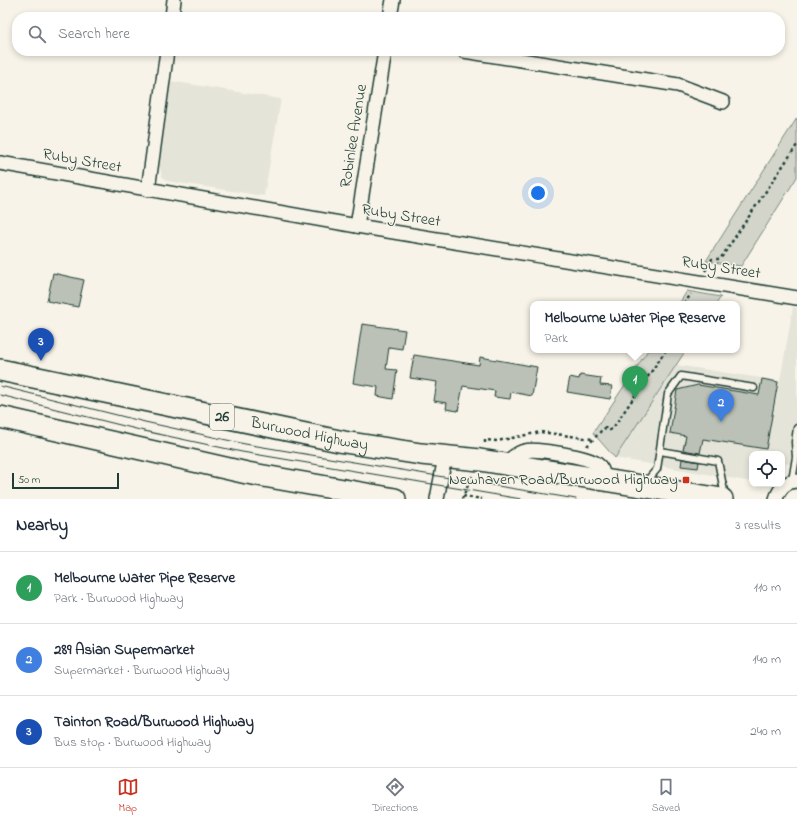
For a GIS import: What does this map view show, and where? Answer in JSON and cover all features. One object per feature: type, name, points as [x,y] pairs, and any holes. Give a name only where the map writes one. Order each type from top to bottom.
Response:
[{"type":"highway","name":"Burwood Highway","points":[[0,370],[344,442],[504,464],[722,499]]},
{"type":"highway","points":[[0,416],[261,476],[395,499]]},
{"type":"street","points":[[173,12],[174,0]]},
{"type":"street","points":[[391,12],[393,0]]},
{"type":"street","points":[[148,190],[166,56]]},
{"type":"street","name":"Robinlee Avenue","points":[[357,226],[383,56]]},
{"type":"street","points":[[495,56],[678,85],[722,102]]},
{"type":"street","name":"Ruby Street","points":[[0,163],[357,226],[797,298]]},
{"type":"street","points":[[504,464],[524,451],[580,456],[591,459],[597,464],[602,469],[605,480]]},
{"type":"street","points":[[437,499],[445,457]]},
{"type":"street","points":[[776,499],[781,487],[794,482]]},
{"type":"lane","points":[[642,486],[657,469],[668,394],[680,376],[754,388]]},
{"type":"lane","points":[[794,482],[796,456],[795,442],[797,428]]},
{"type":"lane","points":[[660,451],[718,461],[725,499]]},
{"type":"path","points":[[699,281],[712,260],[720,259],[723,255],[797,145]]},
{"type":"path","points":[[580,456],[601,431],[605,428],[610,430],[613,428],[664,353]]},
{"type":"path","points":[[463,496],[482,499]]},
{"type":"shaded area","points":[[170,81],[281,99],[264,196],[167,181],[162,176],[158,162]]},
{"type":"shaded area","points":[[797,118],[797,177],[741,266],[706,261]]},
{"type":"shaded area","points":[[687,291],[721,297],[718,301],[681,301]]},
{"type":"shaded area","points":[[793,307],[797,308],[797,465],[785,463],[785,451],[749,451],[749,481],[615,458],[676,365],[780,381]]},
{"type":"shaded area","points":[[646,353],[684,353],[615,458],[593,433]]},
{"type":"building","points":[[53,273],[84,280],[78,307],[47,301]]},
{"type":"building","points":[[362,324],[405,330],[402,349],[389,347],[386,369],[397,370],[393,399],[377,396],[378,387],[353,383]]},
{"type":"building","points":[[414,355],[479,365],[480,357],[537,367],[532,396],[511,392],[510,399],[494,397],[495,391],[463,386],[458,411],[446,409],[447,403],[434,401],[437,382],[410,378]]},
{"type":"building","points":[[580,375],[601,378],[600,385],[612,386],[610,399],[567,392],[570,377],[579,379]]},
{"type":"building","points":[[762,379],[778,382],[766,449],[703,439],[700,453],[683,450],[686,436],[670,433],[677,390],[698,385],[759,395]]},
{"type":"building","points":[[682,459],[699,462],[698,468],[681,466]]},
{"type":"tram line","points":[[0,386],[145,422],[245,444],[576,499]]},
{"type":"tram line","points":[[0,395],[144,431],[242,452],[521,499]]},
{"type":"place","name":"Tainton Road/Burwood Highway","points":[[41,361]]},
{"type":"place","name":"Melbourne Water Pipe Reserve","points":[[635,399]]},
{"type":"place","name":"289 Asian Supermarket","points":[[721,422]]},
{"type":"place","name":"Newhaven Road/Burwood Highway","points":[[686,480]]}]
